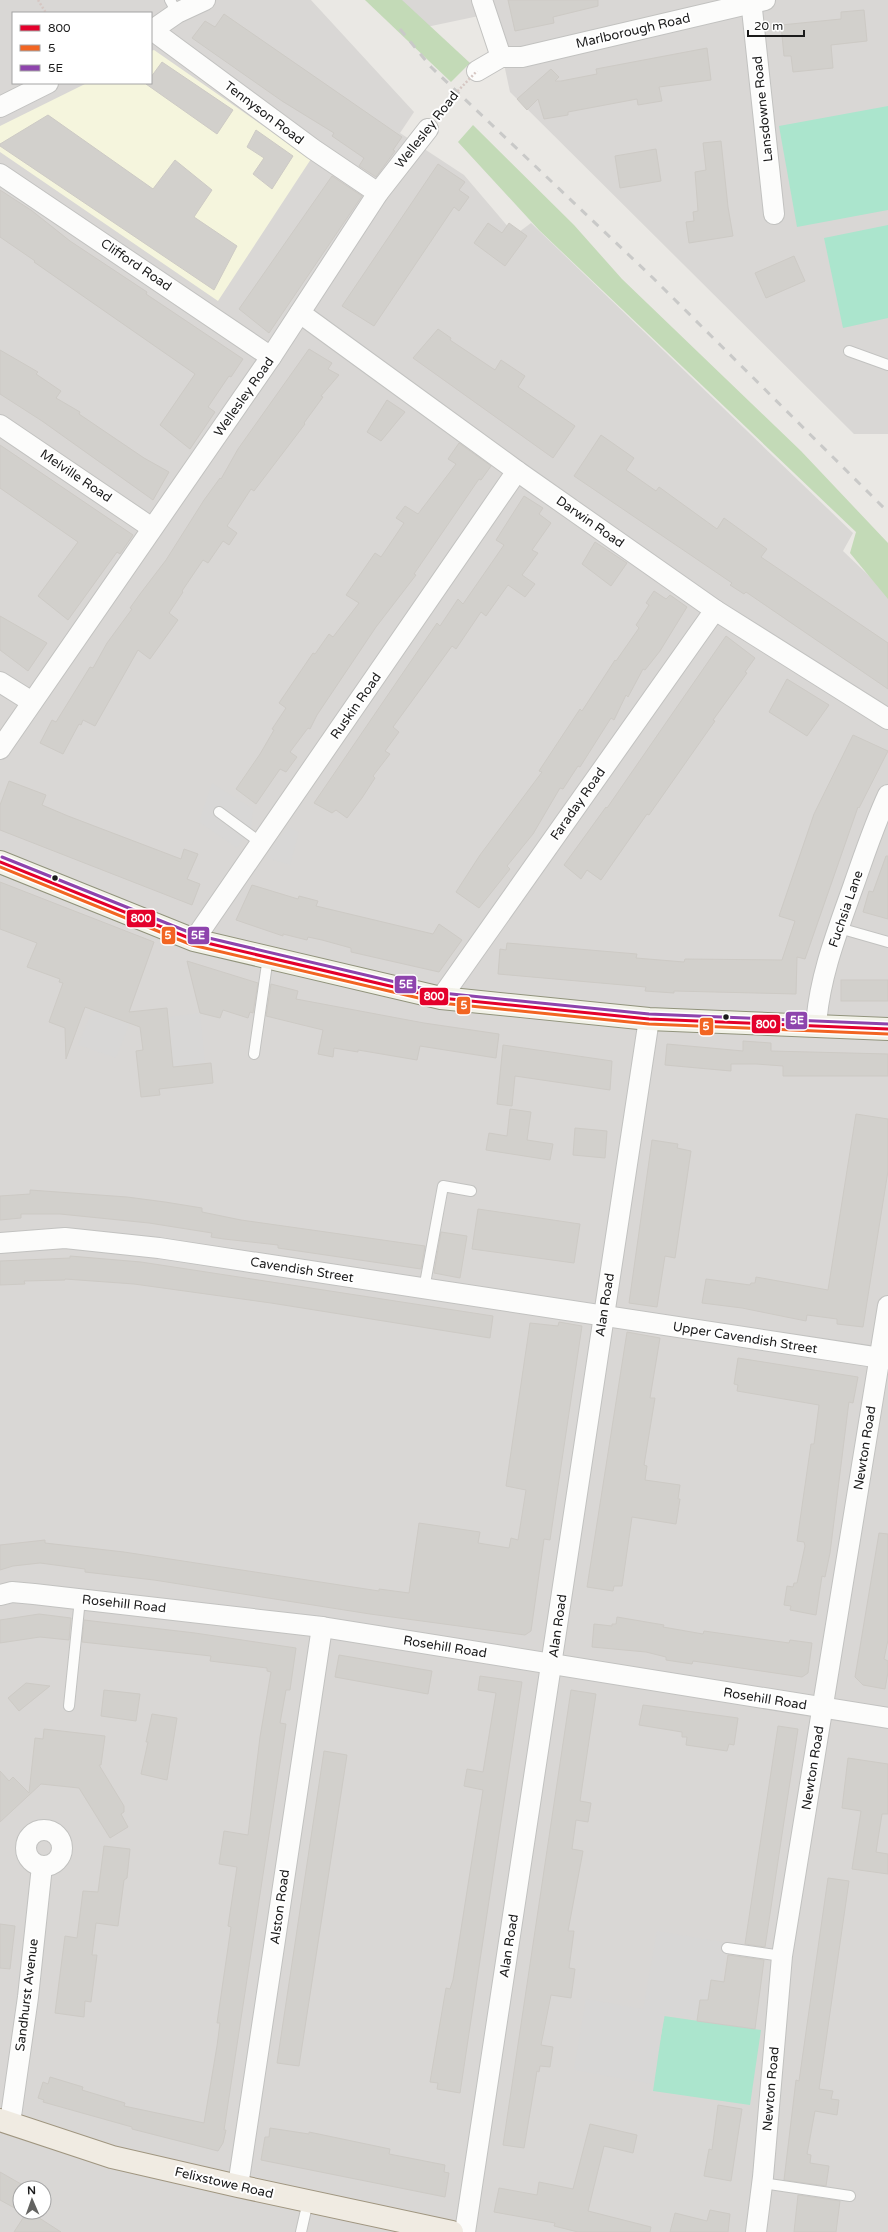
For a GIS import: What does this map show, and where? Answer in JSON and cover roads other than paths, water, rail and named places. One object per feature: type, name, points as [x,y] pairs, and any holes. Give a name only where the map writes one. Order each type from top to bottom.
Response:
[{"type":"main road","points":[[0,862],[194,940],[441,998],[649,1019],[888,1029]]},
{"type":"main road","name":"Felixstowe Road","points":[[5,2122],[112,2157],[308,2202],[452,2232]]},
{"type":"street","points":[[152,31],[174,7],[205,0]]},
{"type":"street","points":[[477,71],[501,57],[482,0]]},
{"type":"street","name":"Marlborough Road","points":[[501,57],[522,57],[756,1]]},
{"type":"street","name":"Lansdowne Road","points":[[756,1],[774,214]]},
{"type":"street","name":"Tennyson Road","points":[[152,31],[313,149],[378,193]]},
{"type":"street","points":[[0,107],[46,84]]},
{"type":"street","name":"Wellesley Road","points":[[0,749],[271,357],[378,193],[428,129]]},
{"type":"street","name":"Clifford Road","points":[[0,174],[271,357]]},
{"type":"street","name":"Darwin Road","points":[[300,313],[517,471],[715,610],[888,719]]},
{"type":"street","name":"Melville Road","points":[[0,425],[152,528]]},
{"type":"street","name":"Ruskin Road","points":[[194,940],[517,471]]},
{"type":"street","name":"Faraday Road","points":[[441,998],[715,610]]},
{"type":"street","points":[[0,682],[32,702]]},
{"type":"street","name":"Fuchsia Lane","points":[[816,1026],[821,987],[839,928],[878,816],[888,795]]},
{"type":"street","name":"Alan Road","points":[[465,2232],[553,1664],[603,1316],[649,1019]]},
{"type":"street","name":"Cavendish Street","points":[[0,1243],[65,1238],[158,1248],[603,1316]]},
{"type":"street","name":"Newton Road","points":[[756,2232],[762,2183],[782,1956],[884,1359],[888,1306]]},
{"type":"street","name":"Upper Cavendish Street","points":[[603,1316],[884,1359]]},
{"type":"street","name":"Rosehill Road","points":[[0,1595],[12,1592],[322,1626],[823,1709],[888,1718]]},
{"type":"street","name":"Alston Road","points":[[238,2186],[322,1626]]},
{"type":"street","name":"Sandhurst Avenue","points":[[5,2122],[28,1996],[42,1866]]},
{"type":"lane","points":[[849,351],[888,365]]},
{"type":"lane","points":[[219,812],[261,843]]},
{"type":"lane","points":[[839,928],[888,942]]},
{"type":"lane","points":[[254,1054],[268,958]]},
{"type":"lane","points":[[424,1289],[443,1186],[471,1191]]},
{"type":"lane","points":[[69,1706],[80,1599]]},
{"type":"lane","points":[[727,1948],[782,1956]]},
{"type":"lane","points":[[762,2183],[850,2196]]},
{"type":"lane","points":[[301,2232],[308,2202]]},
{"type":"railway","points":[[400,29],[431,67],[653,278],[888,512]]}]
